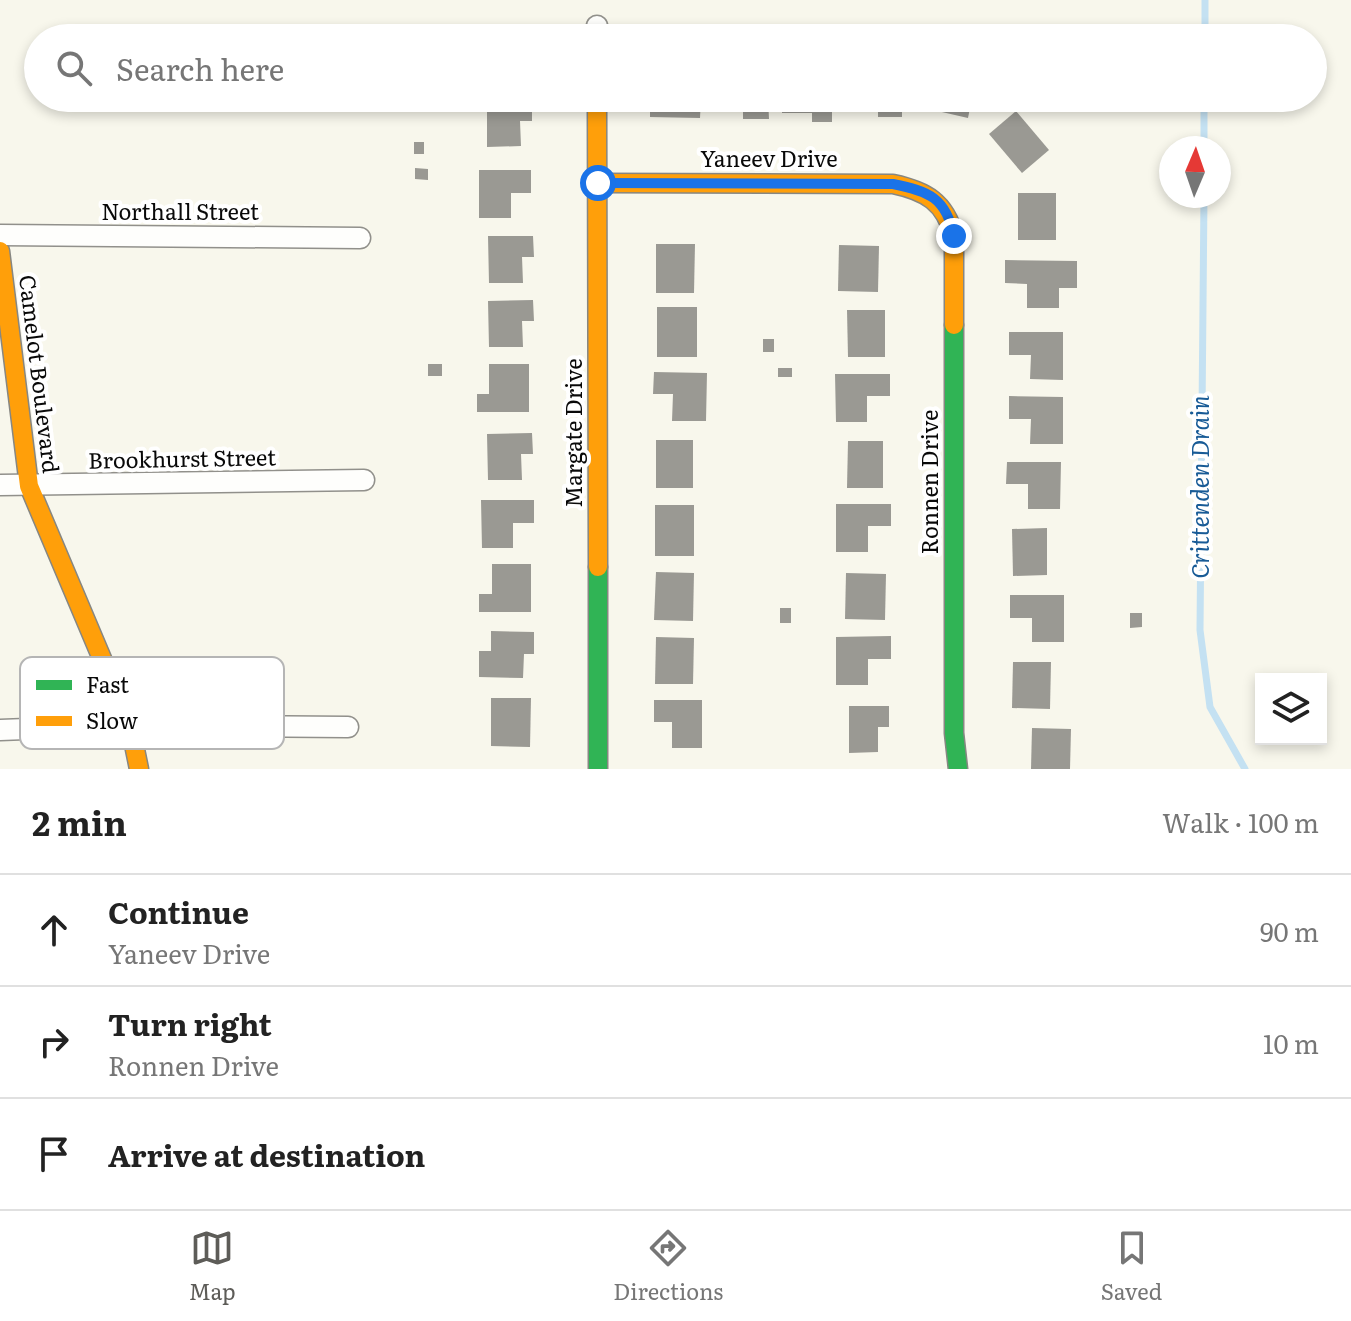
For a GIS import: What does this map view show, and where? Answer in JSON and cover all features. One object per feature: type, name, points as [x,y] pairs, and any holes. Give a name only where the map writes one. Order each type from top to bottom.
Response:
[{"type":"street","name":"Margate Drive","points":[[597,112],[598,769]]},
{"type":"street","name":"Yaneev Drive","points":[[598,183],[893,184],[915,188],[937,199]]},
{"type":"street","name":"Ronnen Drive","points":[[937,199],[950,216],[954,236],[954,733],[958,769]]},
{"type":"street","name":"Northall Street","points":[[0,235],[360,238]]},
{"type":"street","name":"Camelot Boulevard","points":[[0,251],[29,486],[101,657]]},
{"type":"street","name":"Brookhurst Street","points":[[0,485],[364,480]]},
{"type":"street","points":[[284,726],[348,727]]},
{"type":"street","points":[[0,730],[20,729]]},
{"type":"street","name":"Camelot Boulevard","points":[[135,749],[139,769]]},
{"type":"building","points":[[487,112],[532,112],[532,121],[520,121],[521,146],[487,147]]},
{"type":"building","points":[[650,112],[700,112],[700,118],[650,117]]},
{"type":"building","points":[[743,112],[769,112],[769,119],[743,119]]},
{"type":"building","points":[[832,112],[832,122],[812,122],[812,113],[782,113]]},
{"type":"building","points":[[878,112],[902,112],[902,117],[878,117]]},
{"type":"building","points":[[942,112],[969,112],[968,118]]},
{"type":"building","points":[[1017,112],[1049,150],[1022,173],[989,134]]},
{"type":"building","points":[[414,142],[424,142],[424,154],[414,154]]},
{"type":"building","points":[[415,168],[428,169],[428,180],[415,179]]},
{"type":"building","points":[[479,170],[531,170],[531,193],[511,193],[511,218],[479,218]]},
{"type":"building","points":[[1018,193],[1056,193],[1056,240],[1018,240]]},
{"type":"building","points":[[488,236],[533,236],[534,257],[522,257],[523,283],[489,283]]},
{"type":"building","points":[[656,244],[695,244],[694,293],[656,293]]},
{"type":"building","points":[[839,245],[879,246],[878,292],[838,291]]},
{"type":"building","points":[[1005,260],[1077,261],[1077,288],[1059,288],[1059,308],[1027,308],[1027,284],[1005,283]]},
{"type":"building","points":[[533,300],[534,321],[522,321],[523,347],[489,347],[488,301]]},
{"type":"building","points":[[657,307],[697,307],[697,357],[657,357]]},
{"type":"building","points":[[847,310],[885,310],[885,357],[848,357]]},
{"type":"building","points":[[1009,332],[1063,332],[1063,380],[1030,379],[1031,355],[1009,355]]},
{"type":"building","points":[[763,339],[774,339],[774,352],[763,352]]},
{"type":"building","points":[[428,364],[442,364],[442,376],[428,376]]},
{"type":"building","points":[[489,364],[529,364],[529,412],[477,412],[477,394],[489,394]]},
{"type":"building","points":[[778,368],[792,368],[792,377],[778,377]]},
{"type":"building","points":[[654,372],[707,373],[706,421],[672,421],[673,394],[653,394]]},
{"type":"building","points":[[835,374],[890,374],[890,396],[867,396],[867,422],[836,422]]},
{"type":"building","points":[[1009,396],[1063,397],[1063,444],[1030,444],[1031,419],[1009,419]]},
{"type":"building","points":[[532,433],[533,454],[521,454],[522,480],[488,480],[487,434]]},
{"type":"building","points":[[656,440],[693,440],[693,488],[656,488]]},
{"type":"building","points":[[848,441],[883,441],[883,488],[847,488]]},
{"type":"building","points":[[1007,462],[1061,462],[1060,509],[1028,509],[1028,484],[1006,484]]},
{"type":"building","points":[[481,500],[534,500],[534,523],[513,523],[513,548],[482,548]]},
{"type":"building","points":[[836,504],[891,504],[891,526],[868,526],[868,552],[836,552]]},
{"type":"building","points":[[655,505],[694,505],[694,556],[655,556]]},
{"type":"building","points":[[1047,528],[1047,575],[1013,576],[1012,529]]},
{"type":"building","points":[[492,564],[531,564],[531,612],[479,612],[479,594],[492,594]]},
{"type":"building","points":[[656,572],[694,573],[693,621],[654,620]]},
{"type":"building","points":[[846,573],[886,574],[885,620],[845,619]]},
{"type":"building","points":[[1010,595],[1064,595],[1064,642],[1032,642],[1032,618],[1010,618]]},
{"type":"building","points":[[780,608],[791,608],[791,623],[780,623]]},
{"type":"building","points":[[1130,613],[1142,613],[1142,627],[1130,628]]},
{"type":"building","points":[[491,631],[534,632],[534,654],[524,654],[523,678],[479,677],[479,651],[491,651]]},
{"type":"building","points":[[891,636],[891,659],[868,659],[868,685],[836,685],[836,637]]},
{"type":"building","points":[[656,637],[694,638],[693,684],[655,684]]},
{"type":"building","points":[[1013,662],[1051,662],[1050,709],[1012,708]]},
{"type":"building","points":[[491,698],[531,698],[530,747],[491,746]]},
{"type":"building","points":[[654,700],[702,700],[702,748],[672,748],[672,722],[654,722]]},
{"type":"building","points":[[849,706],[889,706],[889,727],[878,727],[878,752],[849,753]]},
{"type":"building","points":[[1032,728],[1071,729],[1070,769],[1031,769]]},
{"type":"waterway","name":"Crittenden Drain","points":[[1205,0],[1205,24]]},
{"type":"waterway","name":"Crittenden Drain","points":[[1204,112],[1204,136]]},
{"type":"waterway","name":"Crittenden Drain","points":[[1204,208],[1200,630],[1210,707],[1245,769]]},
{"type":"traffic: fast","points":[[954,325],[954,733],[958,769]]},
{"type":"traffic: fast","points":[[598,567],[598,769]]},
{"type":"traffic: slow","points":[[597,112],[598,567]]},
{"type":"traffic: slow","points":[[598,183],[893,184],[915,190],[939,206],[954,236],[954,325]]},
{"type":"traffic: slow","points":[[0,251],[29,486],[101,657]]},
{"type":"traffic: slow","points":[[135,749],[139,769]]},
{"type":"route","points":[[598,183],[893,184],[915,188],[937,199],[950,216],[954,236]]}]
